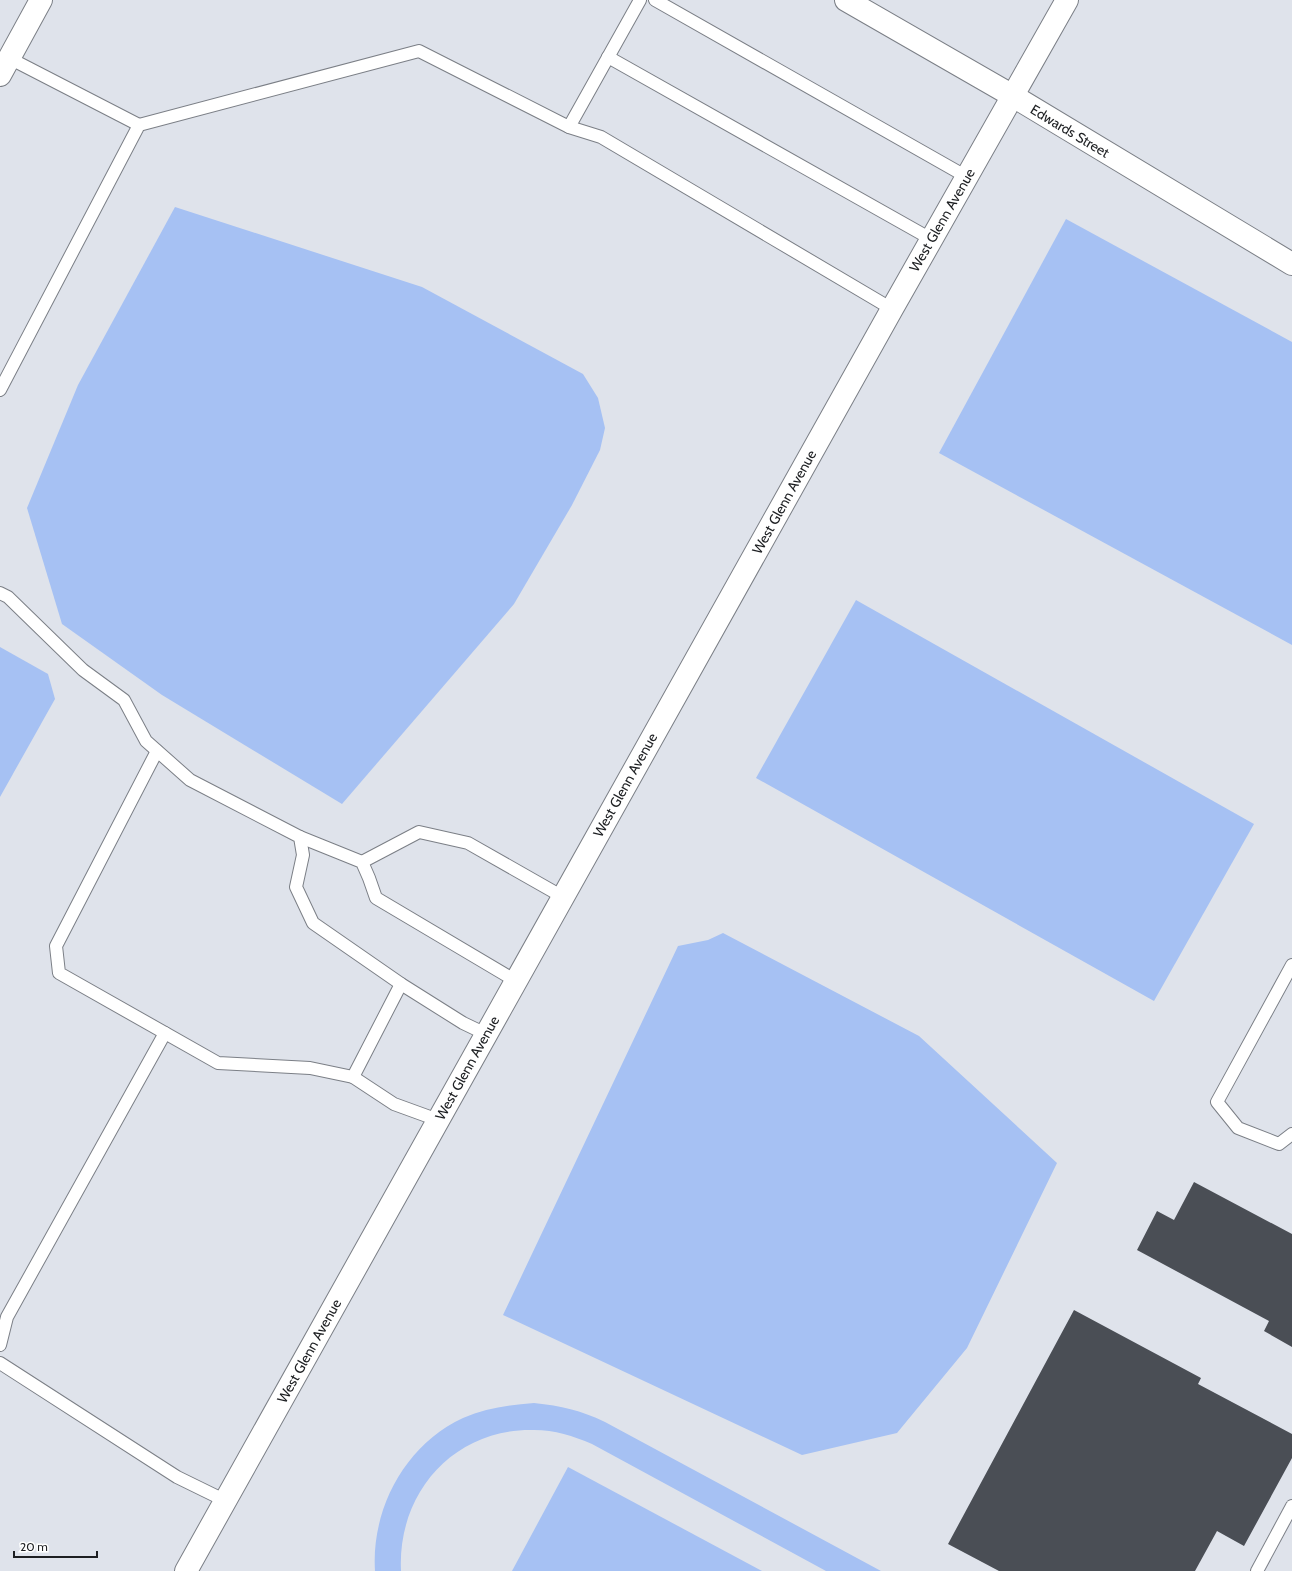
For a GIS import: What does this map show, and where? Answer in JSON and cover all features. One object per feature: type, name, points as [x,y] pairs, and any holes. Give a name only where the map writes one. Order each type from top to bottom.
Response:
[{"type":"street","points":[[5,66],[41,0]]},
{"type":"street","name":"Edwards Street","points":[[846,0],[1013,96],[1292,264]]},
{"type":"street","name":"West Glenn Avenue","points":[[186,1571],[1066,0]]},
{"type":"lane","points":[[569,127],[640,0]]},
{"type":"lane","points":[[655,0],[967,177]]},
{"type":"lane","points":[[5,66],[139,125],[419,51],[569,127],[600,137],[892,309]]},
{"type":"lane","points":[[608,57],[931,239]]},
{"type":"lane","points":[[0,390],[139,125]]},
{"type":"lane","points":[[0,593],[8,597],[83,670],[124,700],[146,741],[190,780],[300,837],[362,862],[376,898],[516,981]]},
{"type":"lane","points":[[157,751],[56,946],[59,973],[218,1063],[310,1068],[353,1078],[394,1104],[438,1120]]},
{"type":"lane","points":[[362,862],[419,832],[468,843],[563,897]]},
{"type":"lane","points":[[300,837],[303,855],[296,887],[313,923],[401,984],[463,1023],[486,1034]]},
{"type":"lane","points":[[1292,965],[1217,1102],[1238,1128],[1279,1144],[1292,1134]]},
{"type":"lane","points":[[353,1078],[401,984]]},
{"type":"lane","points":[[0,1345],[7,1317],[165,1033]]},
{"type":"lane","points":[[0,1364],[177,1478],[226,1500]]},
{"type":"lane","points":[[1258,1571],[1292,1506]]},
{"type":"shaded area","points":[[175,207],[422,287],[583,374],[598,398],[605,428],[600,450],[572,505],[514,604],[342,804],[162,695],[62,624],[27,508],[78,385]]},
{"type":"shaded area","points":[[1066,219],[1292,342],[1292,645],[939,453]]},
{"type":"shaded area","points":[[856,600],[1254,824],[1154,1001],[756,778]]},
{"type":"shaded area","points":[[0,647],[48,674],[55,699],[0,797]]},
{"type":"shaded area","points":[[723,933],[919,1036],[1057,1163],[967,1348],[897,1433],[802,1455],[503,1315],[678,946],[708,940]]},
{"type":"shaded area","points":[[534,1403],[571,1409],[605,1422],[881,1571],[826,1571],[592,1444],[564,1434],[534,1430],[505,1432],[479,1440],[456,1453],[436,1470],[420,1492],[409,1516],[402,1542],[401,1571],[375,1571],[375,1548],[379,1525],[386,1502],[396,1481],[409,1462],[424,1445],[442,1430],[463,1418],[498,1408]]},
{"type":"shaded area","points":[[568,1467],[762,1571],[512,1571]]},
{"type":"building","points":[[1194,1182],[1292,1234],[1292,1347],[1264,1331],[1269,1321],[1137,1250],[1157,1211],[1174,1220]]},
{"type":"building","points":[[1074,1310],[1201,1378],[1198,1384],[1292,1434],[1292,1458],[1244,1546],[1217,1531],[1195,1571],[999,1571],[948,1544]]}]
